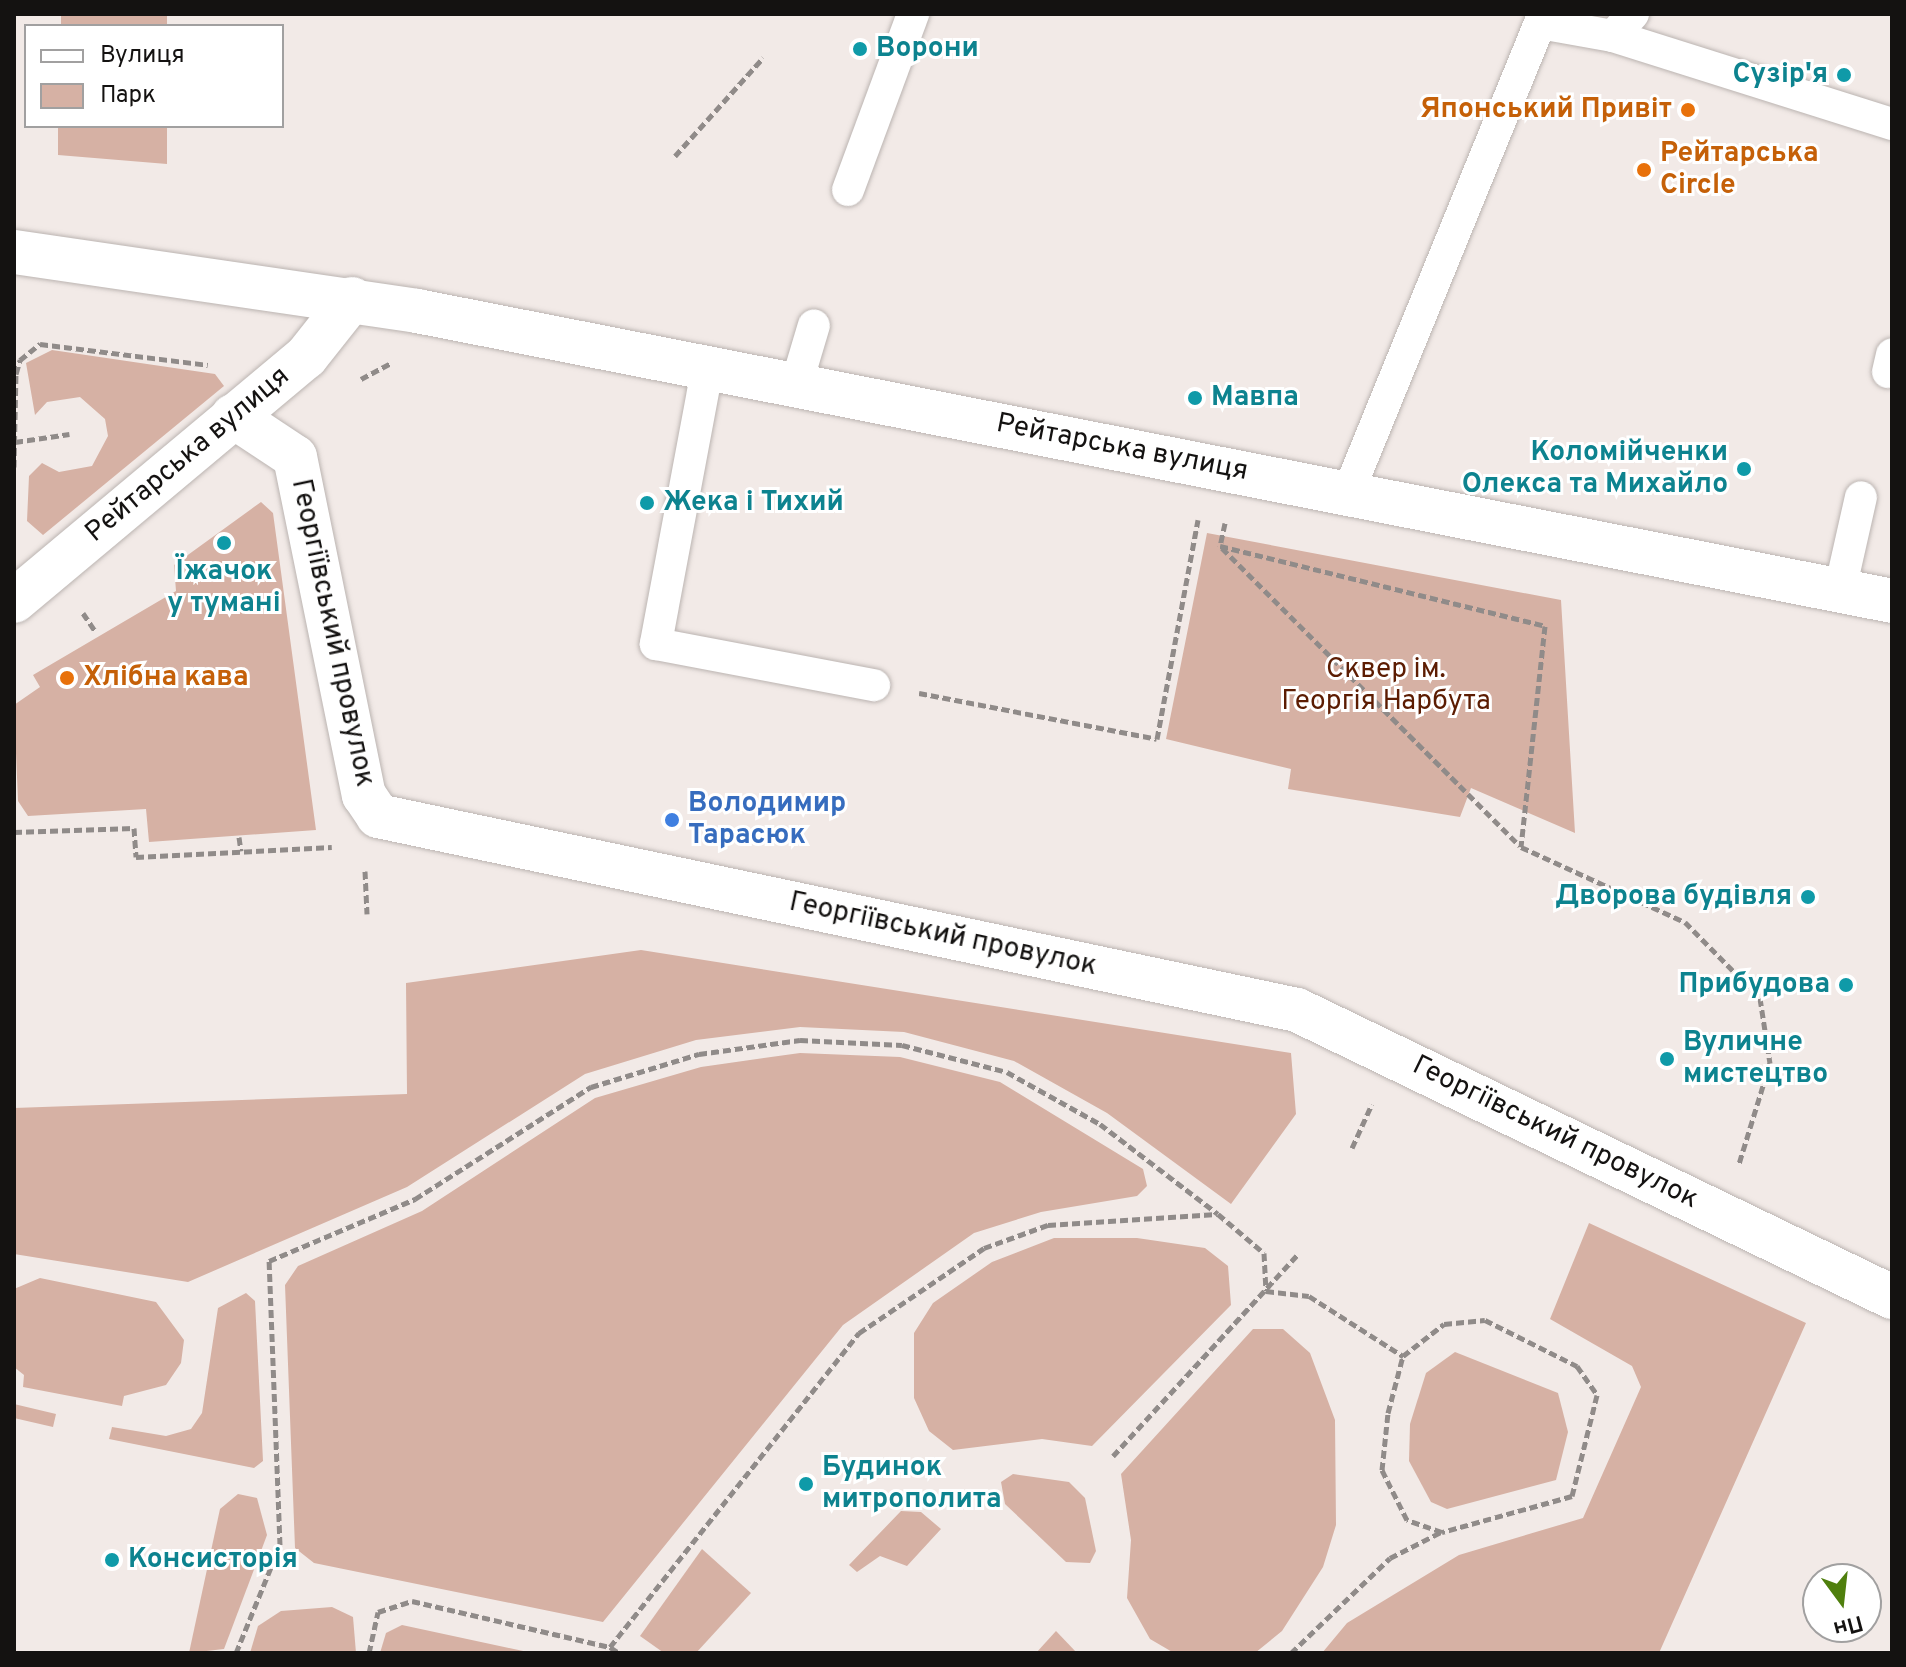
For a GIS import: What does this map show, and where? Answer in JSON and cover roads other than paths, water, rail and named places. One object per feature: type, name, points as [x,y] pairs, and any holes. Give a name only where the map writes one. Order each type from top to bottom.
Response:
[{"type":"street","name":"Рейтарська вулиця","points":[[14,252],[352,299],[708,365],[1892,601]]},
{"type":"street","name":"Рейтарська вулиця","points":[[14,601],[306,357],[352,299]]},
{"type":"street","name":"Георгіївський провулок","points":[[233,416],[295,457],[364,795],[378,816],[1297,1010],[1892,1297]]},
{"type":"lane","points":[[848,190],[913,14]]},
{"type":"lane","points":[[1348,493],[1540,23],[1623,25],[1892,124]]},
{"type":"lane","points":[[797,382],[814,325]]},
{"type":"lane","points":[[708,365],[656,644],[874,685]]},
{"type":"lane","points":[[1840,590],[1861,497]]},
{"type":"place","name":"Ворони","points":[[860,49]]},
{"type":"place","name":"Сузір'я","points":[[1844,75]]},
{"type":"place","name":"Японський Привіт","points":[[1688,110]]},
{"type":"place","name":"Рейтарська Circle","points":[[1644,170]]},
{"type":"place","name":"Мавпа","points":[[1195,398]]},
{"type":"place","name":"Коломійченки Олекса та Михайло","points":[[1744,469]]},
{"type":"place","name":"Жека і Тихий","points":[[647,503]]},
{"type":"place","name":"Їжачок у тумані","points":[[224,543]]},
{"type":"place","name":"Хлібна кава","points":[[67,678]]},
{"type":"place","name":"Володимир Тарасюк","points":[[672,820]]},
{"type":"place","name":"Дворова будівля","points":[[1808,897]]},
{"type":"place","name":"Прибудова","points":[[1846,985]]},
{"type":"place","name":"Вуличне мистецтво","points":[[1667,1059]]},
{"type":"place","name":"Будинок митрополита","points":[[806,1484]]},
{"type":"place","name":"Консисторія","points":[[112,1560]]},
{"type":"park label","name":"Сквер ім. Георгія Нарбута","points":[[1386,686]]}]
